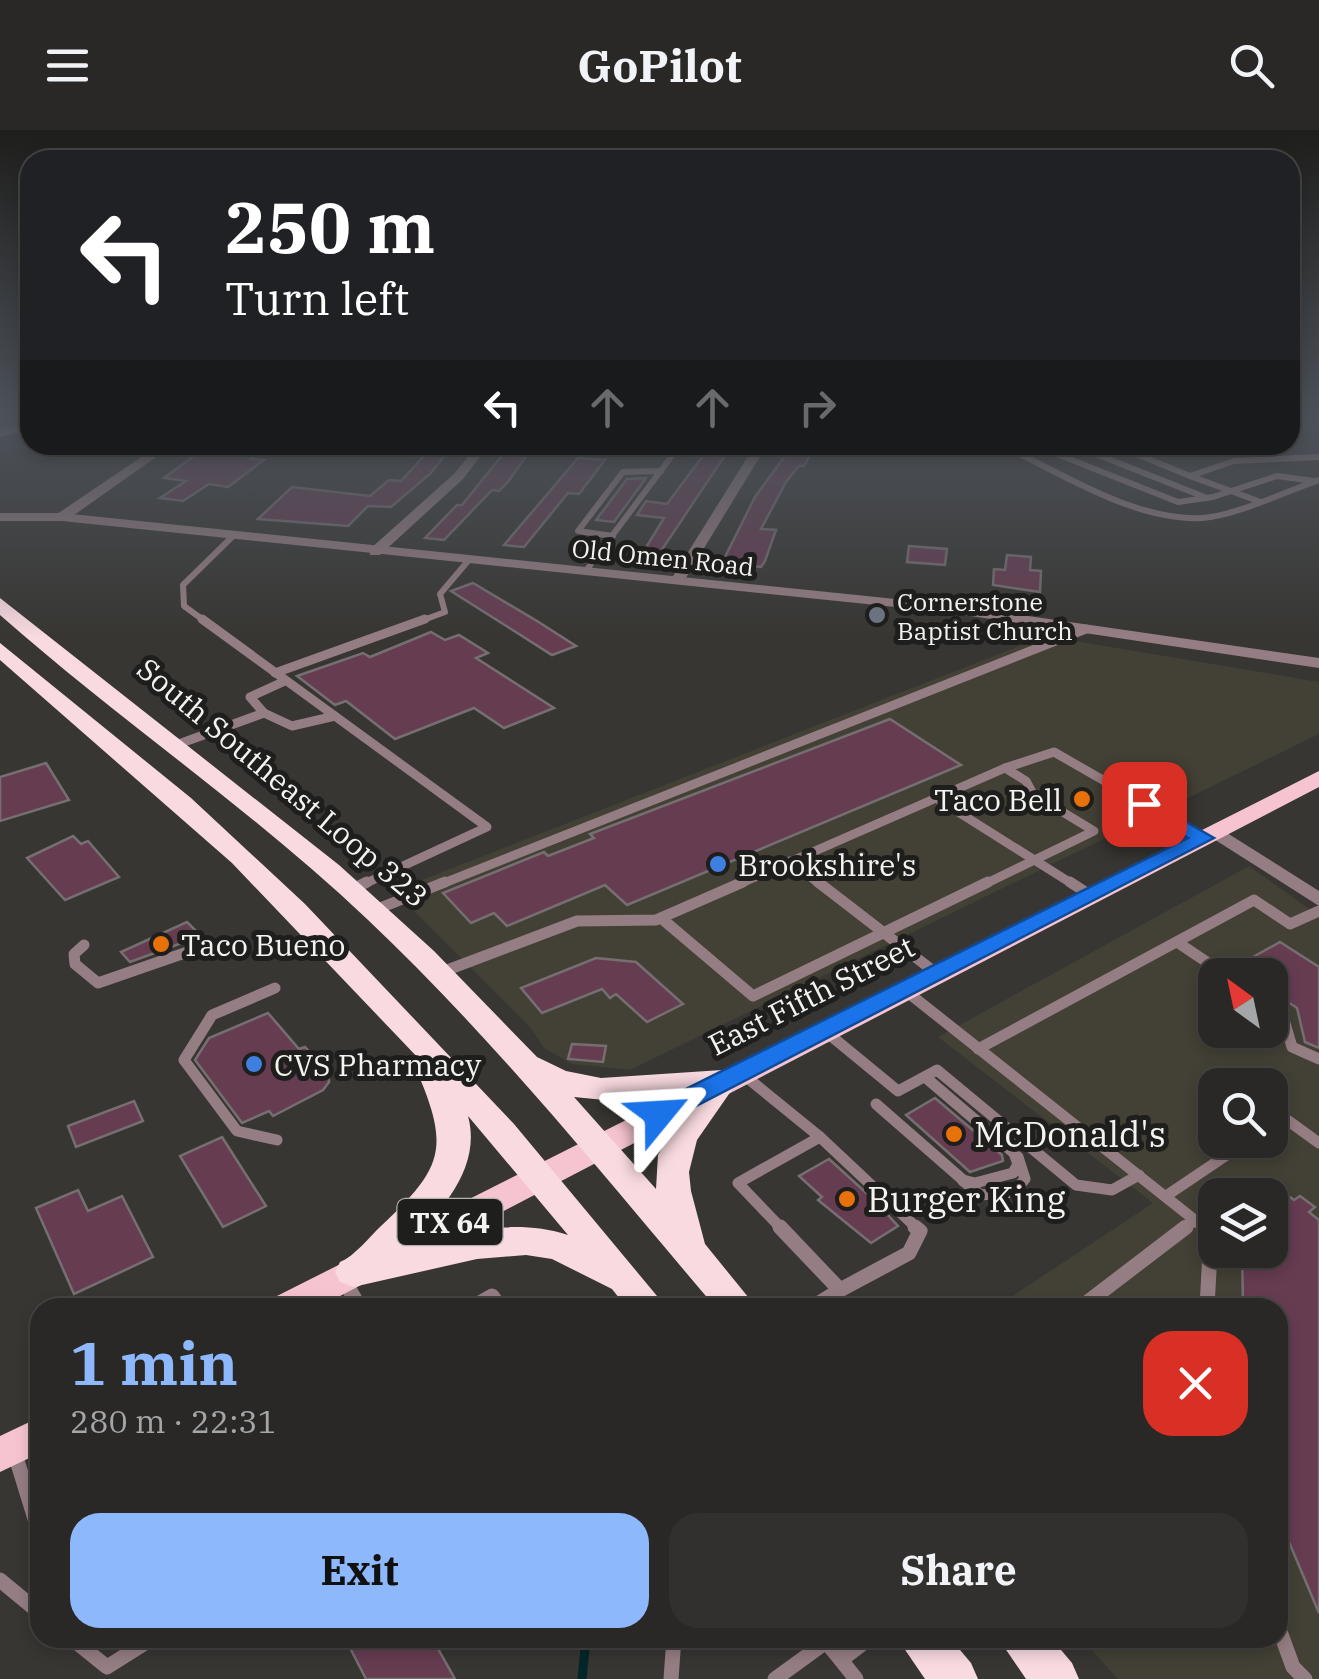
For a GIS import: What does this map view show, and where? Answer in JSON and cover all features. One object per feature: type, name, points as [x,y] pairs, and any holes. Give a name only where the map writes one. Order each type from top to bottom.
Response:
[{"type":"highway","name":"South Southeast Loop 323","points":[[0,604],[374,910],[511,1051],[730,1298]]},
{"type":"highway","points":[[0,648],[281,895],[422,1045],[639,1296]]},
{"type":"highway","points":[[95,730],[138,714]]},
{"type":"highway","points":[[354,1281],[442,1182],[454,1156],[454,1119],[422,1045]]},
{"type":"highway","points":[[511,1051],[541,1072],[587,1088],[621,1090],[731,1077]]},
{"type":"highway","points":[[697,1260],[672,1199],[670,1168],[687,1128],[731,1077]]},
{"type":"highway","points":[[354,1281],[500,1243],[531,1241],[576,1254],[639,1296]]},
{"type":"highway","points":[[929,1648],[955,1679]]},
{"type":"highway","points":[[1029,1648],[1056,1679]]},
{"type":"main road","name":"East Fifth Street","points":[[311,1298],[354,1281],[596,1146],[1319,778]]},
{"type":"street","points":[[62,517],[98,492]]},
{"type":"street","points":[[376,552],[440,492]]},
{"type":"street","points":[[677,581],[732,492]]},
{"type":"street","name":"Old Omen Road","points":[[0,517],[62,517],[944,608],[1319,664]]},
{"type":"street","points":[[1210,835],[1319,900]]},
{"type":"lane","points":[[608,492],[578,531],[612,536]]},
{"type":"lane","points":[[585,572],[645,492]]},
{"type":"lane","points":[[1110,492],[1158,513],[1205,518],[1284,492]]},
{"type":"lane","points":[[1153,492],[1178,502],[1223,492]]},
{"type":"lane","points":[[1193,492],[1207,498]]},
{"type":"lane","points":[[1235,492],[1258,501]]},
{"type":"lane","points":[[233,536],[188,578],[181,601],[487,827],[352,890]]},
{"type":"lane","points":[[275,673],[445,612],[440,594],[468,560]]},
{"type":"lane","points":[[374,910],[1086,629]]},
{"type":"lane","points":[[285,680],[250,697],[264,713],[292,726],[334,716]]},
{"type":"lane","points":[[176,745],[264,713]]},
{"type":"lane","points":[[439,973],[576,921],[643,922],[662,918],[1005,768],[1054,752],[1210,835]]},
{"type":"lane","points":[[662,918],[753,996],[1094,831],[1033,794],[1026,781],[1005,768]]},
{"type":"lane","points":[[936,798],[1090,896]]},
{"type":"lane","points":[[790,861],[937,974]]},
{"type":"lane","points":[[978,1050],[1254,900],[1290,924],[1319,911]]},
{"type":"lane","points":[[1177,942],[1201,958]]},
{"type":"lane","points":[[84,945],[74,954],[76,964],[98,983],[199,948]]},
{"type":"lane","points":[[275,988],[212,1015],[184,1060],[237,1132],[278,1140]]},
{"type":"lane","points":[[904,990],[1211,1233],[1208,1298]]},
{"type":"lane","points":[[824,1030],[898,1091],[938,1070],[1076,1186],[1112,1190],[1139,1174]]},
{"type":"lane","points":[[1288,1033],[1292,1047],[1319,1059]]},
{"type":"lane","points":[[731,1077],[820,1137],[920,1230],[909,1254],[827,1298]]},
{"type":"lane","points":[[876,1104],[981,1194],[1008,1194],[1025,1179],[1023,1164],[925,1077]]},
{"type":"lane","points":[[1288,1121],[1319,1143]]},
{"type":"lane","points":[[820,1137],[738,1184],[840,1290]]},
{"type":"lane","points":[[1166,1196],[1222,1158]]},
{"type":"lane","points":[[1093,1298],[1195,1220]]},
{"type":"lane","points":[[18,1446],[30,1495]]},
{"type":"lane","points":[[0,1580],[30,1604]]},
{"type":"lane","points":[[84,1648],[107,1667],[137,1648]]},
{"type":"lane","points":[[670,1679],[673,1648]]},
{"type":"lane","points":[[775,1679],[818,1648]]},
{"type":"lane","points":[[831,1648],[856,1679]]},
{"type":"lane","points":[[841,1660],[857,1648]]},
{"type":"lane","points":[[1286,1648],[1293,1667],[1305,1679]]},
{"type":"shaded area","points":[[1045,636],[1319,682],[1319,734],[630,1070],[572,1064],[544,1048],[531,1028],[394,891]]},
{"type":"shaded area","points":[[1249,866],[1319,916],[1319,1679],[1118,1679],[1090,1648],[1288,1648],[1288,1298],[1010,1298],[1153,1203],[938,1037]]},
{"type":"building","points":[[169,492],[196,492],[183,501],[160,498]]},
{"type":"building","points":[[286,492],[370,496],[374,492],[408,492],[391,507],[368,506],[348,526],[258,519]]},
{"type":"building","points":[[472,492],[490,492],[444,540],[425,538],[457,505],[462,505]]},
{"type":"building","points":[[549,492],[580,492],[568,493],[524,547],[504,545]]},
{"type":"building","points":[[617,492],[636,492],[614,522],[596,520]]},
{"type":"building","points":[[676,492],[700,492],[655,560],[639,559],[664,518],[637,515],[646,501],[667,504]]},
{"type":"building","points":[[758,492],[781,492],[761,529],[776,530],[765,561],[761,567],[743,565],[738,575],[717,573]]},
{"type":"building","points":[[909,546],[947,549],[945,565],[907,562]]},
{"type":"building","points":[[1007,555],[1031,557],[1030,570],[1041,571],[1040,592],[993,585],[994,569],[1005,570]]},
{"type":"building","points":[[473,583],[576,646],[552,655],[451,591]]},
{"type":"building","points":[[431,632],[445,640],[459,635],[488,653],[476,658],[554,708],[504,728],[474,708],[395,739],[346,701],[335,705],[297,676],[363,653],[370,657]]},
{"type":"building","points":[[890,719],[961,765],[627,905],[605,885],[507,926],[494,913],[471,923],[443,893],[544,852],[548,856],[594,838],[590,834]]},
{"type":"building","points":[[46,763],[69,800],[0,821],[0,777]]},
{"type":"building","points":[[73,836],[81,844],[88,841],[119,877],[65,900],[27,858]]},
{"type":"building","name":"Taco Bueno","points":[[187,922],[201,936],[130,962],[121,952]]},
{"type":"building","points":[[1280,942],[1319,967],[1319,1048],[1305,1042],[1297,1008],[1288,1002],[1288,958],[1251,958]]},
{"type":"building","points":[[596,958],[636,962],[683,1004],[647,1022],[616,994],[610,998],[602,989],[542,1013],[521,988]]},
{"type":"building","name":"CVS Pharmacy","points":[[268,1013],[299,1049],[305,1047],[329,1073],[329,1082],[323,1090],[273,1116],[269,1111],[242,1123],[195,1060],[209,1038]]},
{"type":"building","points":[[572,1044],[606,1046],[603,1062],[568,1059]]},
{"type":"building","name":"McDonald's","points":[[935,1098],[1002,1155],[1003,1161],[970,1172],[906,1115]]},
{"type":"building","points":[[134,1101],[143,1121],[76,1147],[68,1126]]},
{"type":"building","points":[[222,1137],[266,1206],[223,1227],[180,1156]]},
{"type":"building","name":"Burger King","points":[[829,1159],[898,1226],[871,1243],[818,1200],[822,1197],[799,1176]]},
{"type":"building","points":[[78,1190],[88,1211],[122,1196],[153,1257],[74,1294],[36,1208]]},
{"type":"building","points":[[1288,1196],[1294,1200],[1300,1196],[1315,1207],[1309,1212],[1319,1220],[1319,1613],[1288,1540],[1288,1298],[1243,1298],[1242,1268],[1288,1268]]},
{"type":"building","points":[[350,1648],[438,1648],[455,1679],[366,1679]]},
{"type":"waterway","points":[[582,1679],[585,1648]]},
{"type":"place","name":"Cornerstone Baptist Church","points":[[877,615]]},
{"type":"place","name":"Taco Bell","points":[[1082,799]]},
{"type":"place","name":"Brookshire's","points":[[718,864]]},
{"type":"place","name":"Taco Bueno","points":[[161,944]]},
{"type":"place","name":"CVS Pharmacy","points":[[254,1064]]},
{"type":"place","name":"McDonald's","points":[[954,1134]]},
{"type":"place","name":"Burger King","points":[[847,1199]]},
{"type":"route","points":[[659,1114],[1204,838],[1144,804]]}]
